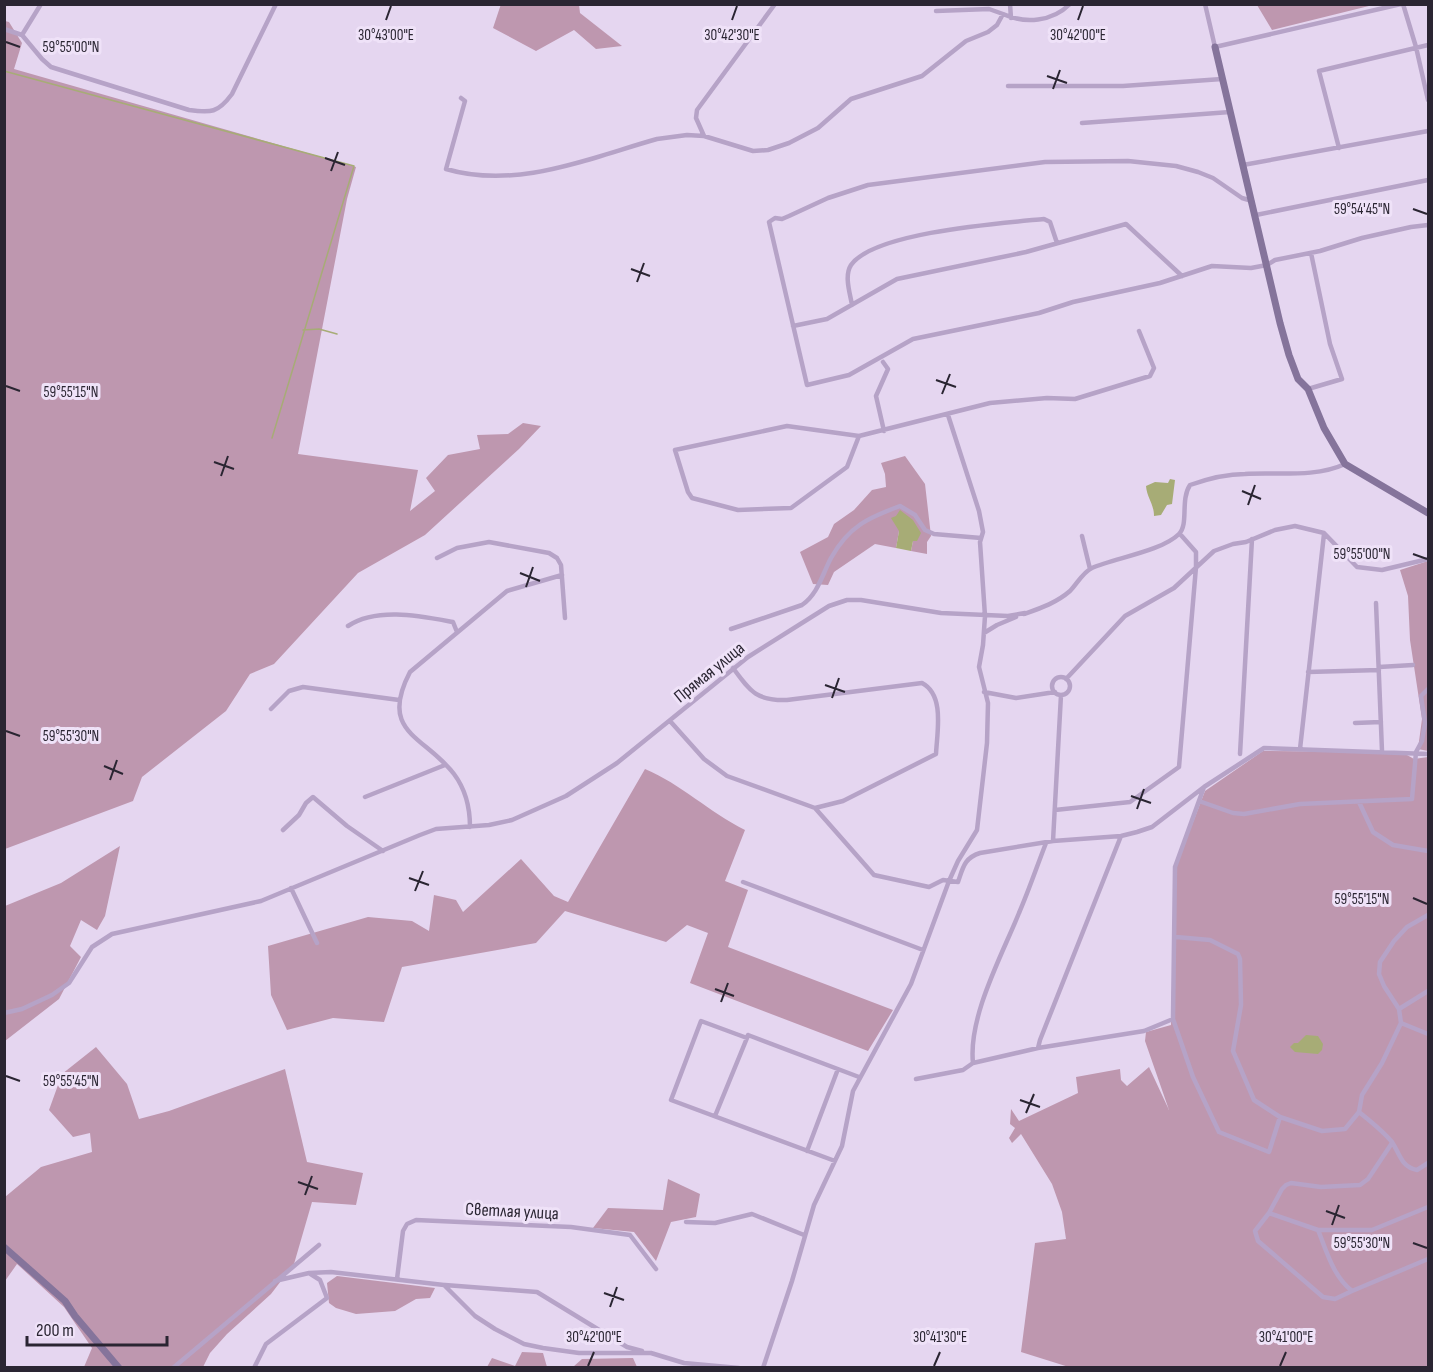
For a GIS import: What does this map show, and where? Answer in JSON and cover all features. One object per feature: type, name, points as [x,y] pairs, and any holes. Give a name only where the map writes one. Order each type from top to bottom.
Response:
[{"type":"street","points":[[22,35],[41,4]]},
{"type":"street","points":[[704,136],[696,118],[697,110],[775,4]]},
{"type":"street","points":[[1010,4],[1011,18]]},
{"type":"street","points":[[936,11],[988,9],[1011,18],[1029,20],[1058,15],[1070,4]]},
{"type":"street","points":[[1205,4],[1289,355],[1298,378],[1308,389],[1324,428],[1345,464],[1428,513]]},
{"type":"street","points":[[1215,47],[1402,4],[1416,46],[1428,100]]},
{"type":"street","points":[[4,29],[22,35],[51,67],[189,110],[212,112],[224,105],[232,94],[276,5],[283,9]]},
{"type":"street","points":[[461,98],[465,101],[446,169],[472,176],[507,176],[558,168],[657,138],[687,135],[704,136],[753,151],[768,150],[789,143],[818,128],[851,99],[922,76],[966,41],[988,32],[1003,14]]},
{"type":"street","points":[[1340,148],[1319,70],[1428,45]]},
{"type":"street","points":[[1008,86],[1124,86],[1222,79]]},
{"type":"street","points":[[1082,123],[1230,111]]},
{"type":"street","points":[[1243,165],[1428,131]]},
{"type":"street","points":[[1252,201],[1242,198],[1213,178],[1176,166],[1128,161],[1037,163],[973,173],[885,182],[848,190],[782,219],[775,218],[769,222],[807,386],[849,375],[913,339],[1039,313],[1212,266],[1251,268],[1267,266],[1275,260],[1311,253],[1401,229],[1428,225]]},
{"type":"street","points":[[1256,215],[1428,180]]},
{"type":"street","points":[[852,305],[847,280],[849,267],[859,256],[928,232],[1044,219],[1050,222],[1057,243]]},
{"type":"street","points":[[793,326],[827,319],[897,279],[1026,252],[1126,224],[1182,276]]},
{"type":"street","points":[[1308,389],[1342,379],[1330,344],[1311,253]]},
{"type":"street","points":[[859,436],[847,467],[791,508],[738,510],[692,498],[675,450],[787,426],[859,436],[990,403],[1047,398],[1075,399],[1150,376],[1154,368],[1139,331]]},
{"type":"street","points":[[883,362],[888,369],[876,396],[884,430]]},
{"type":"street","points":[[763,1368],[819,1191],[835,1161],[846,1132],[847,1112],[853,1091],[911,984],[949,881],[977,830],[987,743],[988,703],[979,667],[985,616],[981,538],[983,532],[948,415]]},
{"type":"street","points":[[984,633],[997,625],[1055,602],[1090,569],[1169,541],[1180,534],[1184,500],[1190,485],[1204,480],[1241,474],[1319,472],[1345,464]]},
{"type":"street","points":[[731,629],[802,605],[814,594],[832,557],[855,527],[900,506],[915,515],[925,530],[933,534],[981,538]]},
{"type":"street","points":[[1066,679],[1125,616],[1174,588],[1214,551],[1275,530],[1295,526],[1324,533],[1358,567],[1382,570],[1428,559]]},
{"type":"street","points":[[1300,749],[1324,533]]},
{"type":"street","points":[[1055,810],[1130,802],[1179,767],[1196,567],[1196,552],[1180,534]]},
{"type":"street","points":[[1082,537],[1090,569]]},
{"type":"street","points":[[1240,754],[1252,539]]},
{"type":"street","points":[[437,558],[457,548],[489,542],[549,553],[557,558],[562,575],[565,618]]},
{"type":"street","points":[[470,826],[469,807],[460,783],[446,765],[422,746],[407,729],[400,714],[401,690],[410,672],[507,591],[562,575]]},
{"type":"street","name":"Прямая улица","points":[[4,1013],[22,1009],[52,995],[69,983],[92,947],[112,934],[261,901],[436,830],[489,825],[512,820],[566,796],[617,763],[733,668],[812,615],[830,606],[848,600],[941,613],[1008,616],[1025,613]]},
{"type":"street","points":[[1376,603],[1382,751]]},
{"type":"street","points":[[348,626],[358,619],[376,615],[425,617],[453,622],[457,632]]},
{"type":"street","points":[[1308,672],[1413,665]]},
{"type":"street","points":[[733,668],[753,693],[767,699],[787,700],[922,682],[934,693],[937,706],[936,754],[843,801],[815,808]]},
{"type":"street","points":[[1058,678],[1066,679],[1070,684],[1070,689],[1066,694],[1061,695],[1055,692],[1052,687],[1054,682],[1058,678]]},
{"type":"street","points":[[271,709],[289,691],[303,687],[399,700]]},
{"type":"street","points":[[1199,801],[1233,813],[1244,814],[1300,804],[1412,799],[1416,752],[1422,741],[1425,723],[1421,696],[1428,689]]},
{"type":"street","points":[[984,692],[1016,698],[1055,692]]},
{"type":"street","points":[[1053,842],[1061,695]]},
{"type":"street","points":[[670,721],[704,759],[727,776],[815,808],[874,875],[929,887],[943,880],[958,882],[965,862],[970,856],[1010,847],[1120,836],[1152,826],[1204,787],[1264,748],[1428,754]]},
{"type":"street","points":[[1355,723],[1381,722]]},
{"type":"street","points":[[365,797],[446,765]]},
{"type":"street","points":[[1204,787],[1176,867],[1173,1020],[1193,1077],[1219,1132],[1269,1152],[1280,1117]]},
{"type":"street","points":[[283,830],[313,797],[347,826],[383,851]]},
{"type":"street","points":[[1359,802],[1373,832],[1393,845],[1428,851]]},
{"type":"street","points":[[1038,1048],[1120,836]]},
{"type":"street","points":[[973,1063],[971,1048],[976,1023],[1046,843]]},
{"type":"street","points":[[742,882],[923,950]]},
{"type":"street","points":[[291,888],[318,944]]},
{"type":"street","points":[[1176,937],[1210,940],[1238,954],[1241,1005],[1233,1051],[1254,1100],[1280,1117],[1322,1131],[1345,1129],[1359,1112],[1362,1095],[1382,1063],[1401,1023],[1399,1009],[1379,974],[1380,962],[1407,927],[1428,915]]},
{"type":"street","points":[[1399,1009],[1428,992]]},
{"type":"street","points":[[916,1079],[963,1070],[973,1063],[1038,1048],[1144,1031],[1173,1020]]},
{"type":"street","points":[[747,1038],[701,1021],[671,1100],[835,1161]]},
{"type":"street","points":[[1401,1023],[1428,1034]]},
{"type":"street","points":[[715,1116],[748,1035],[859,1077]]},
{"type":"street","points":[[807,1151],[838,1069]]},
{"type":"street","points":[[1359,1112],[1392,1143],[1401,1160],[1410,1169],[1418,1170],[1428,1163]]},
{"type":"street","points":[[1392,1143],[1368,1179],[1360,1185],[1321,1187],[1292,1183],[1282,1189],[1269,1213],[1255,1231],[1258,1241],[1323,1297],[1335,1299],[1428,1259]]},
{"type":"street","points":[[1269,1213],[1318,1230],[1372,1230],[1428,1207]]},
{"type":"street","points":[[686,1222],[715,1223],[752,1214],[804,1235]]},
{"type":"street","name":"Светлая улица","points":[[397,1279],[403,1231],[407,1224],[416,1220],[571,1227],[630,1235],[656,1269]]},
{"type":"street","points":[[1318,1230],[1334,1270],[1342,1283],[1352,1291]]},
{"type":"street","points":[[173,1368],[319,1245]]},
{"type":"street","points":[[4,1247],[65,1301],[119,1368]]},
{"type":"street","points":[[275,1281],[309,1273],[331,1272],[444,1285],[537,1292],[627,1347],[684,1363],[739,1368]]},
{"type":"street","points":[[254,1368],[266,1344],[327,1298],[320,1280],[309,1273]]},
{"type":"street","points":[[444,1285],[475,1316],[524,1344],[579,1353],[651,1353]]},
{"type":"shaded area","points":[[501,4],[579,5],[580,13],[622,46],[596,49],[574,30],[536,51],[493,28]]},
{"type":"shaded area","points":[[1257,5],[1373,5],[1272,30]]},
{"type":"shaded area","points":[[5,21],[9,22],[22,43],[14,69],[356,167],[347,199],[298,454],[418,470],[410,511],[435,491],[426,478],[448,455],[480,449],[477,435],[508,434],[523,423],[541,426],[425,535],[358,573],[274,664],[250,674],[226,711],[142,777],[133,801],[5,849]]},
{"type":"shaded area","points":[[905,456],[925,484],[931,536],[927,542],[927,554],[911,551],[913,541],[899,531],[896,548],[875,544],[834,572],[828,585],[813,584],[800,552],[828,537],[834,524],[854,510],[872,490],[886,487],[881,463]]},
{"type":"shaded area","points":[[1170,479],[1175,480],[1172,504],[1167,505],[1161,515],[1154,516],[1146,486],[1155,482],[1168,483]]},
{"type":"shaded area","points":[[900,510],[913,520],[921,533],[917,541],[913,541],[911,551],[896,548],[899,531],[891,518],[896,516]]},
{"type":"shaded area","points":[[1428,561],[1428,751],[1418,749],[1422,719],[1410,640],[1408,596],[1400,570]]},
{"type":"shaded area","points":[[1263,751],[1368,752],[1407,755],[1414,759],[1428,757],[1428,1367],[1072,1368],[1021,1352],[1035,1243],[1066,1239],[1062,1212],[1052,1184],[1021,1134],[1012,1143],[1009,1138],[1015,1128],[1010,1124],[1011,1109],[1019,1121],[1078,1093],[1076,1077],[1120,1069],[1121,1080],[1127,1086],[1149,1067],[1169,1110],[1145,1041],[1146,1032],[1171,1025],[1175,869],[1205,791]]},
{"type":"shaded area","points":[[645,769],[671,782],[745,830],[725,881],[748,890],[728,947],[893,1010],[868,1051],[690,983],[708,933],[687,925],[666,942],[565,911],[536,943],[402,967],[384,1022],[333,1018],[287,1030],[271,995],[268,946],[368,917],[412,921],[429,931],[434,895],[456,900],[463,912],[521,859],[554,896],[568,902]]},
{"type":"shaded area","points":[[120,846],[105,916],[97,930],[81,920],[70,946],[81,957],[59,999],[5,1041],[5,906],[61,883]]},
{"type":"shaded area","points":[[1306,1035],[1318,1036],[1323,1044],[1318,1054],[1295,1052],[1290,1047]]},
{"type":"shaded area","points":[[96,1047],[127,1084],[139,1119],[169,1111],[285,1069],[307,1162],[363,1173],[356,1205],[312,1202],[294,1264],[271,1294],[227,1334],[210,1353],[203,1367],[84,1367],[92,1348],[64,1307],[17,1264],[5,1281],[5,1197],[41,1167],[92,1152],[90,1133],[73,1137],[49,1110],[62,1074]]},
{"type":"shaded area","points":[[668,1179],[700,1194],[696,1217],[671,1222],[656,1261],[634,1232],[593,1228],[608,1208],[663,1210]]},
{"type":"shaded area","points":[[337,1276],[435,1288],[430,1298],[416,1299],[395,1311],[356,1314],[336,1308],[329,1303],[327,1283]]},
{"type":"shaded area","points":[[522,1352],[543,1353],[547,1367],[487,1367],[492,1358],[515,1366]]},
{"type":"shaded area","points":[[633,1358],[637,1367],[573,1367],[582,1359]]},
{"type":"waterway","points":[[4,71],[354,166],[272,438]]},
{"type":"waterway","points":[[303,330],[319,329],[337,334]]}]
